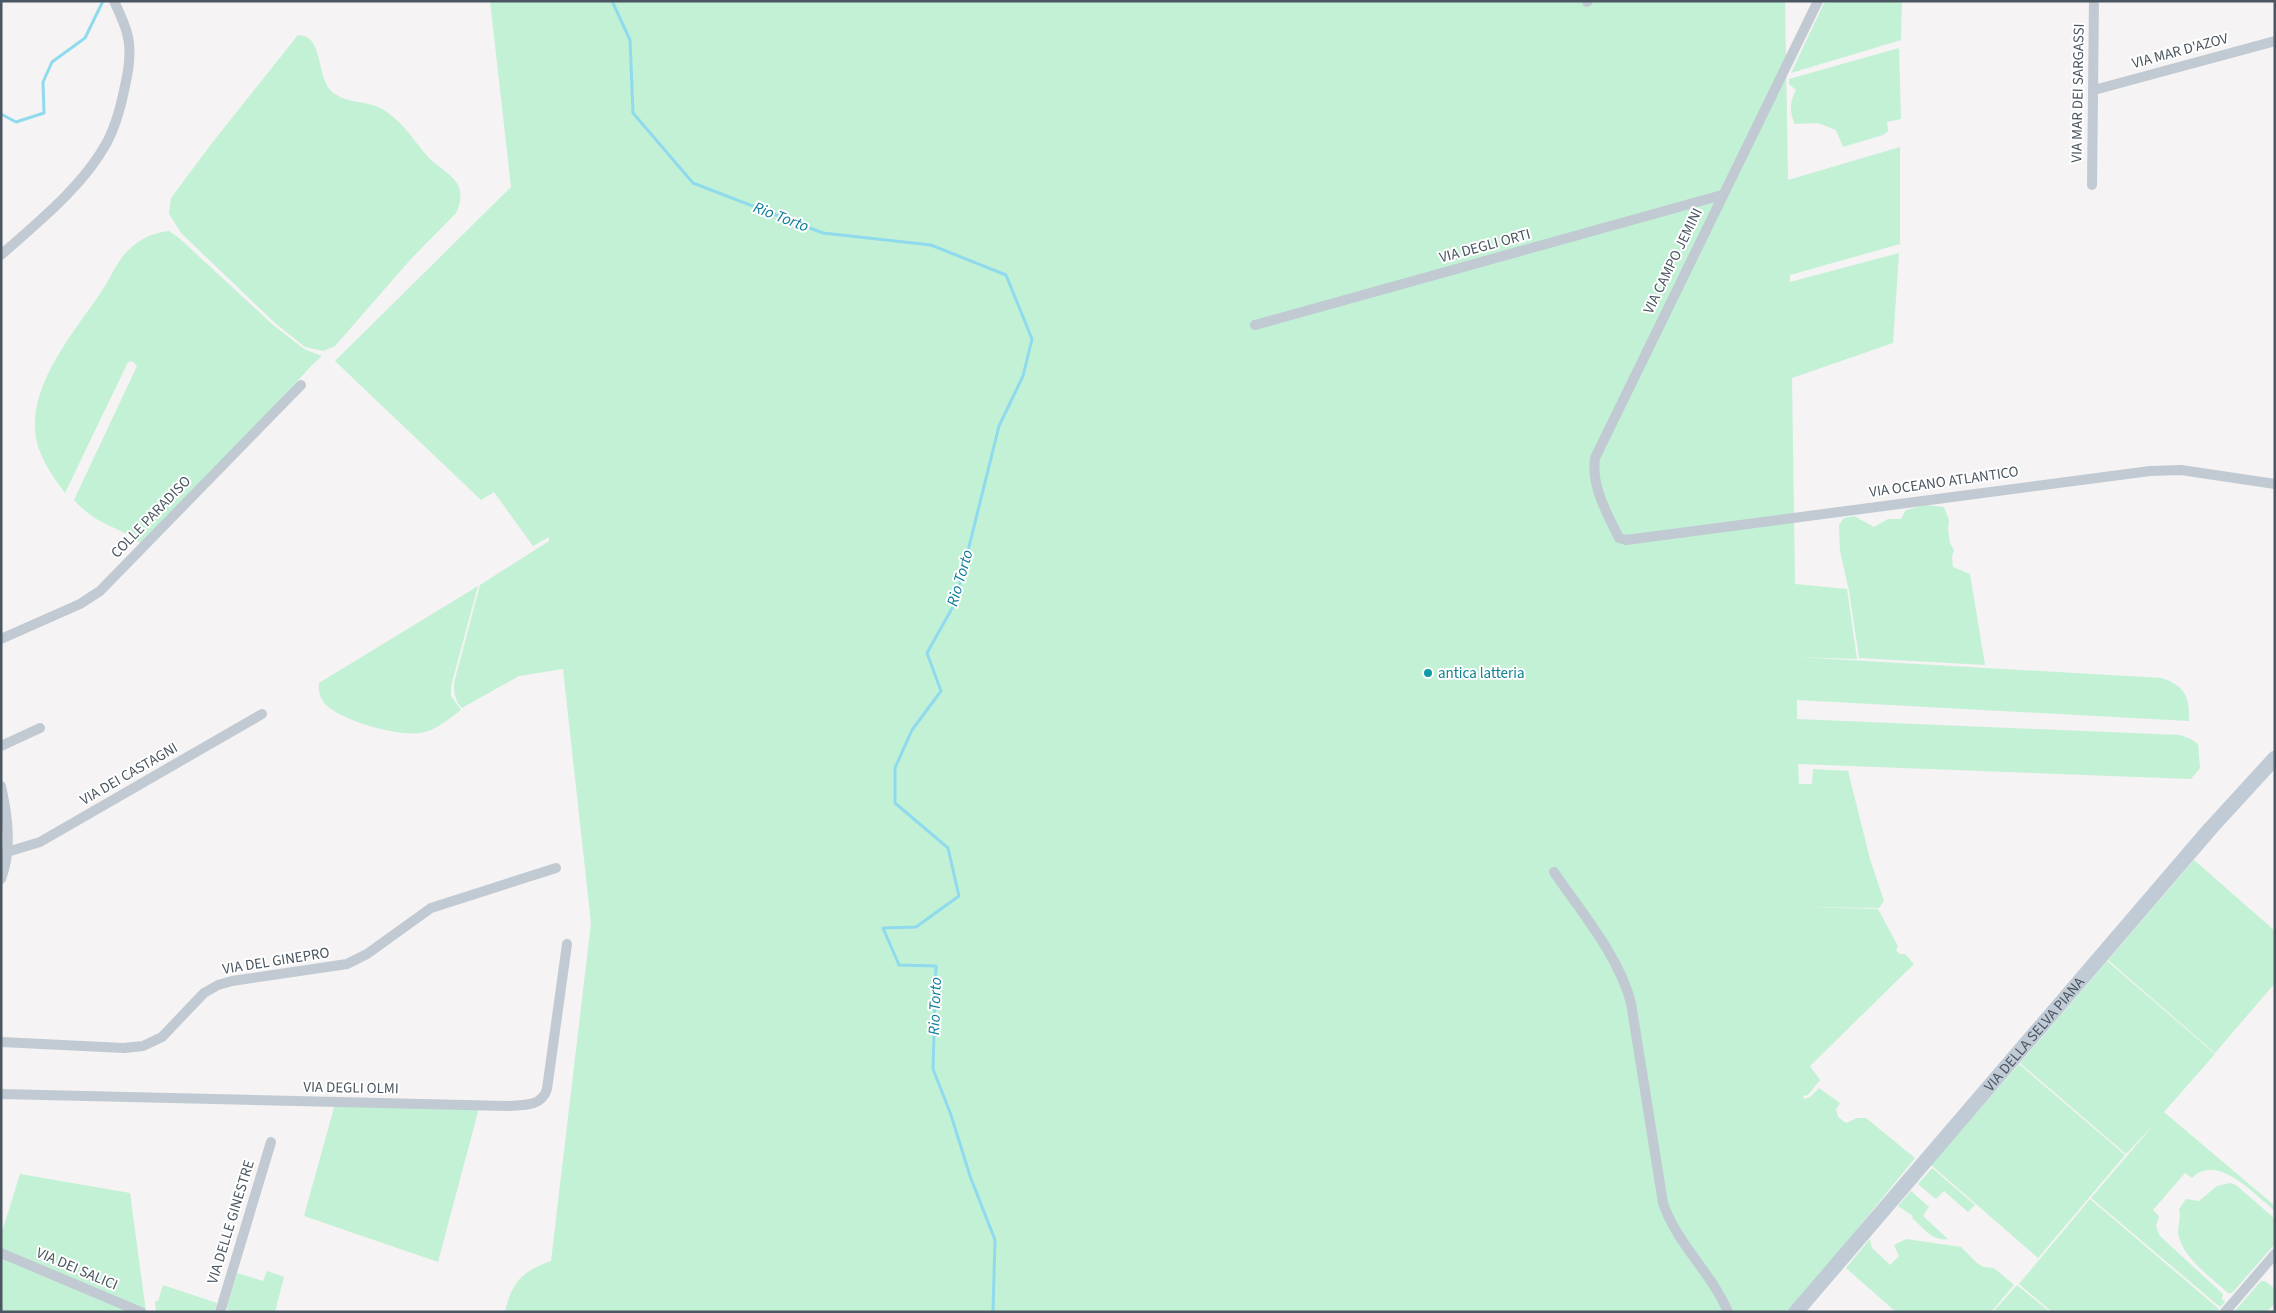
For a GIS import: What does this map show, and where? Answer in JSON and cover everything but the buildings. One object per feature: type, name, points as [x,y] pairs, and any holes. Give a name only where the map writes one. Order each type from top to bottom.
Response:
[{"type":"street","points":[[1,255],[49,211],[86,172],[104,147],[112,130],[122,102],[130,53],[125,26],[114,1]]},
{"type":"street","name":"VIA CAMPO JEMINI","points":[[1619,538],[1600,497],[1594,477],[1594,458],[1818,1]]},
{"type":"street","name":"VIA MAR DEI SARGASSI","points":[[2092,185],[2094,1]]},
{"type":"street","name":"VIA MAR D'AZOV","points":[[2094,90],[2275,41]]},
{"type":"street","name":"VIA DEGLI ORTI","points":[[1255,325],[1722,196]]},
{"type":"street","name":"COLLE PARADISO","points":[[1,639],[74,607],[100,592],[300,385]]},
{"type":"street","name":"VIA OCEANO ATLANTICO","points":[[1619,538],[1626,540],[2150,471],[2181,470],[2275,484]]},
{"type":"street","name":"VIA DEI CASTAGNI","points":[[7,852],[40,842],[262,714]]},
{"type":"street","points":[[1,746],[40,728]]},
{"type":"street","name":"VIA DELLA SELVA PIANA","points":[[1796,1312],[2204,836],[2275,758]]},
{"type":"street","points":[[1,786],[8,822],[7,852],[2,875]]},
{"type":"street","name":"VIA DEL GINEPRO","points":[[1,1042],[124,1048],[148,1045],[162,1037],[201,995],[218,985],[232,981],[347,964],[363,956],[431,908],[556,868]]},
{"type":"street","points":[[1554,872],[1614,962],[1625,985],[1632,1009],[1663,1203],[1674,1230],[1709,1277],[1728,1312]]},
{"type":"street","name":"VIA DEGLI OLMI","points":[[1,1094],[507,1106],[533,1104],[543,1098],[547,1089],[567,944]]},
{"type":"street","name":"VIA DELLE GINESTRE","points":[[220,1312],[271,1142]]},
{"type":"street","name":"VIA DEI SALICI","points":[[1,1253],[141,1312]]},
{"type":"street","points":[[2225,1312],[2275,1254]]},
{"type":"green space","points":[[490,1],[1785,1],[1788,180],[1900,147],[1900,244],[1790,275],[1790,282],[1899,253],[1893,343],[1792,378],[1795,584],[1847,589],[1857,659],[1796,657],[2162,678],[2181,689],[2187,699],[2189,713],[2189,721],[1797,700],[1797,719],[2180,735],[2198,744],[2200,768],[2191,779],[1798,764],[1799,784],[1812,784],[1813,769],[1848,771],[1870,859],[1884,901],[1879,908],[1800,907],[1878,909],[1898,946],[1896,950],[1899,954],[1905,954],[1914,964],[1810,1066],[1820,1080],[1808,1095],[1803,1096],[1804,1099],[1810,1097],[1819,1088],[1840,1103],[1836,1109],[1838,1117],[1846,1123],[1857,1118],[1866,1118],[1915,1158],[1807,1291],[1807,1312],[505,1312],[511,1293],[520,1279],[533,1269],[551,1261],[591,923],[563,669],[519,676],[462,708],[456,700],[454,683],[480,585],[549,541],[549,537],[533,546],[494,492],[481,500],[335,361],[511,187]]},
{"type":"green space","points":[[1825,1],[1902,1],[1901,40],[1791,73]]},
{"type":"green space","points":[[298,35],[307,37],[313,43],[324,79],[335,94],[345,99],[378,107],[386,111],[406,130],[429,158],[446,171],[457,183],[460,194],[456,213],[410,260],[335,346],[323,351],[305,347],[275,323],[182,234],[169,214],[171,198]]},
{"type":"green space","points":[[1899,48],[1901,119],[1887,122],[1888,131],[1883,135],[1843,147],[1836,130],[1818,123],[1795,124],[1791,107],[1792,98],[1796,90],[1789,84],[1789,79]]},
{"type":"green space","points":[[169,231],[179,238],[272,324],[304,349],[322,356],[254,429],[140,543],[95,518],[74,500],[137,366],[132,361],[128,362],[65,493],[48,468],[39,450],[35,420],[38,402],[52,366],[105,286],[120,259],[133,246],[144,239]]},
{"type":"green space","points":[[1926,505],[1944,507],[1949,520],[1950,543],[1954,550],[1952,557],[1953,567],[1970,574],[1985,665],[1859,658],[1849,591],[1840,551],[1839,525],[1844,518],[1854,516],[1874,527],[1888,519],[1901,519],[1906,510]]},
{"type":"green space","points":[[478,586],[451,686],[451,696],[461,710],[428,731],[405,733],[374,727],[345,717],[325,704],[320,694],[319,683]]},
{"type":"green space","points":[[2194,860],[2275,931],[2275,983],[2215,1053],[2108,960]]},
{"type":"green space","points":[[2107,961],[2215,1054],[2164,1112],[2275,1206],[2275,1211],[2235,1179],[2213,1170],[2202,1171],[2192,1178],[2185,1173],[2153,1210],[2159,1216],[2156,1226],[2160,1236],[2223,1294],[2222,1299],[2225,1302],[2220,1307],[2091,1198],[2156,1122],[2126,1154],[2020,1063]]},
{"type":"green space","points":[[2019,1064],[2125,1155],[2038,1258],[1931,1165]]},
{"type":"green space","points":[[335,1104],[479,1108],[438,1262],[304,1216]]},
{"type":"green space","points":[[1932,1168],[1975,1205],[1968,1212],[1944,1191],[1936,1199],[1918,1184]]},
{"type":"green space","points":[[20,1174],[130,1193],[146,1312],[1,1312],[1,1235]]},
{"type":"green space","points":[[2230,1183],[2236,1185],[2275,1219],[2275,1244],[2232,1293],[2228,1293],[2188,1255],[2183,1248],[2178,1232],[2179,1209],[2186,1199],[2199,1201],[2217,1186]]},
{"type":"green space","points":[[1911,1191],[1929,1207],[1924,1217],[1948,1239],[1932,1236],[1912,1218],[1913,1216],[1898,1206]]},
{"type":"green space","points":[[2090,1199],[2219,1309],[2217,1312],[2052,1312],[2019,1284]]},
{"type":"green space","points":[[1870,1239],[1872,1248],[1890,1265],[1899,1256],[1894,1245],[1906,1239],[1961,1247],[1977,1263],[1983,1267],[1994,1268],[2014,1285],[1991,1312],[1896,1312],[1846,1268]]},
{"type":"green space","points":[[267,1271],[284,1277],[275,1312],[236,1312],[226,1309],[237,1273],[263,1281]]},
{"type":"green space","points":[[2261,1281],[2265,1281],[2275,1289],[2275,1303],[2267,1312],[2234,1312]]},
{"type":"green space","points":[[163,1285],[217,1303],[214,1312],[156,1312],[155,1301],[158,1301]]},
{"type":"green space","points":[[2017,1285],[2050,1312],[1993,1312]]},
{"type":"waterway","points":[[1,114],[16,122],[44,113],[43,82],[52,62],[85,38],[103,1]]},
{"type":"waterway","name":"Rio Torto","points":[[612,1],[630,40],[633,113],[693,183],[823,233],[931,245],[1006,275],[1032,339],[1023,376],[999,426],[955,603],[927,653],[941,691],[912,730],[895,768],[895,803],[948,848],[959,896],[916,927],[883,928],[899,965],[936,966],[933,1069],[951,1115],[970,1176],[995,1240],[993,1312]]},
{"type":"place","name":"antica latteria","points":[[1428,673]]}]
